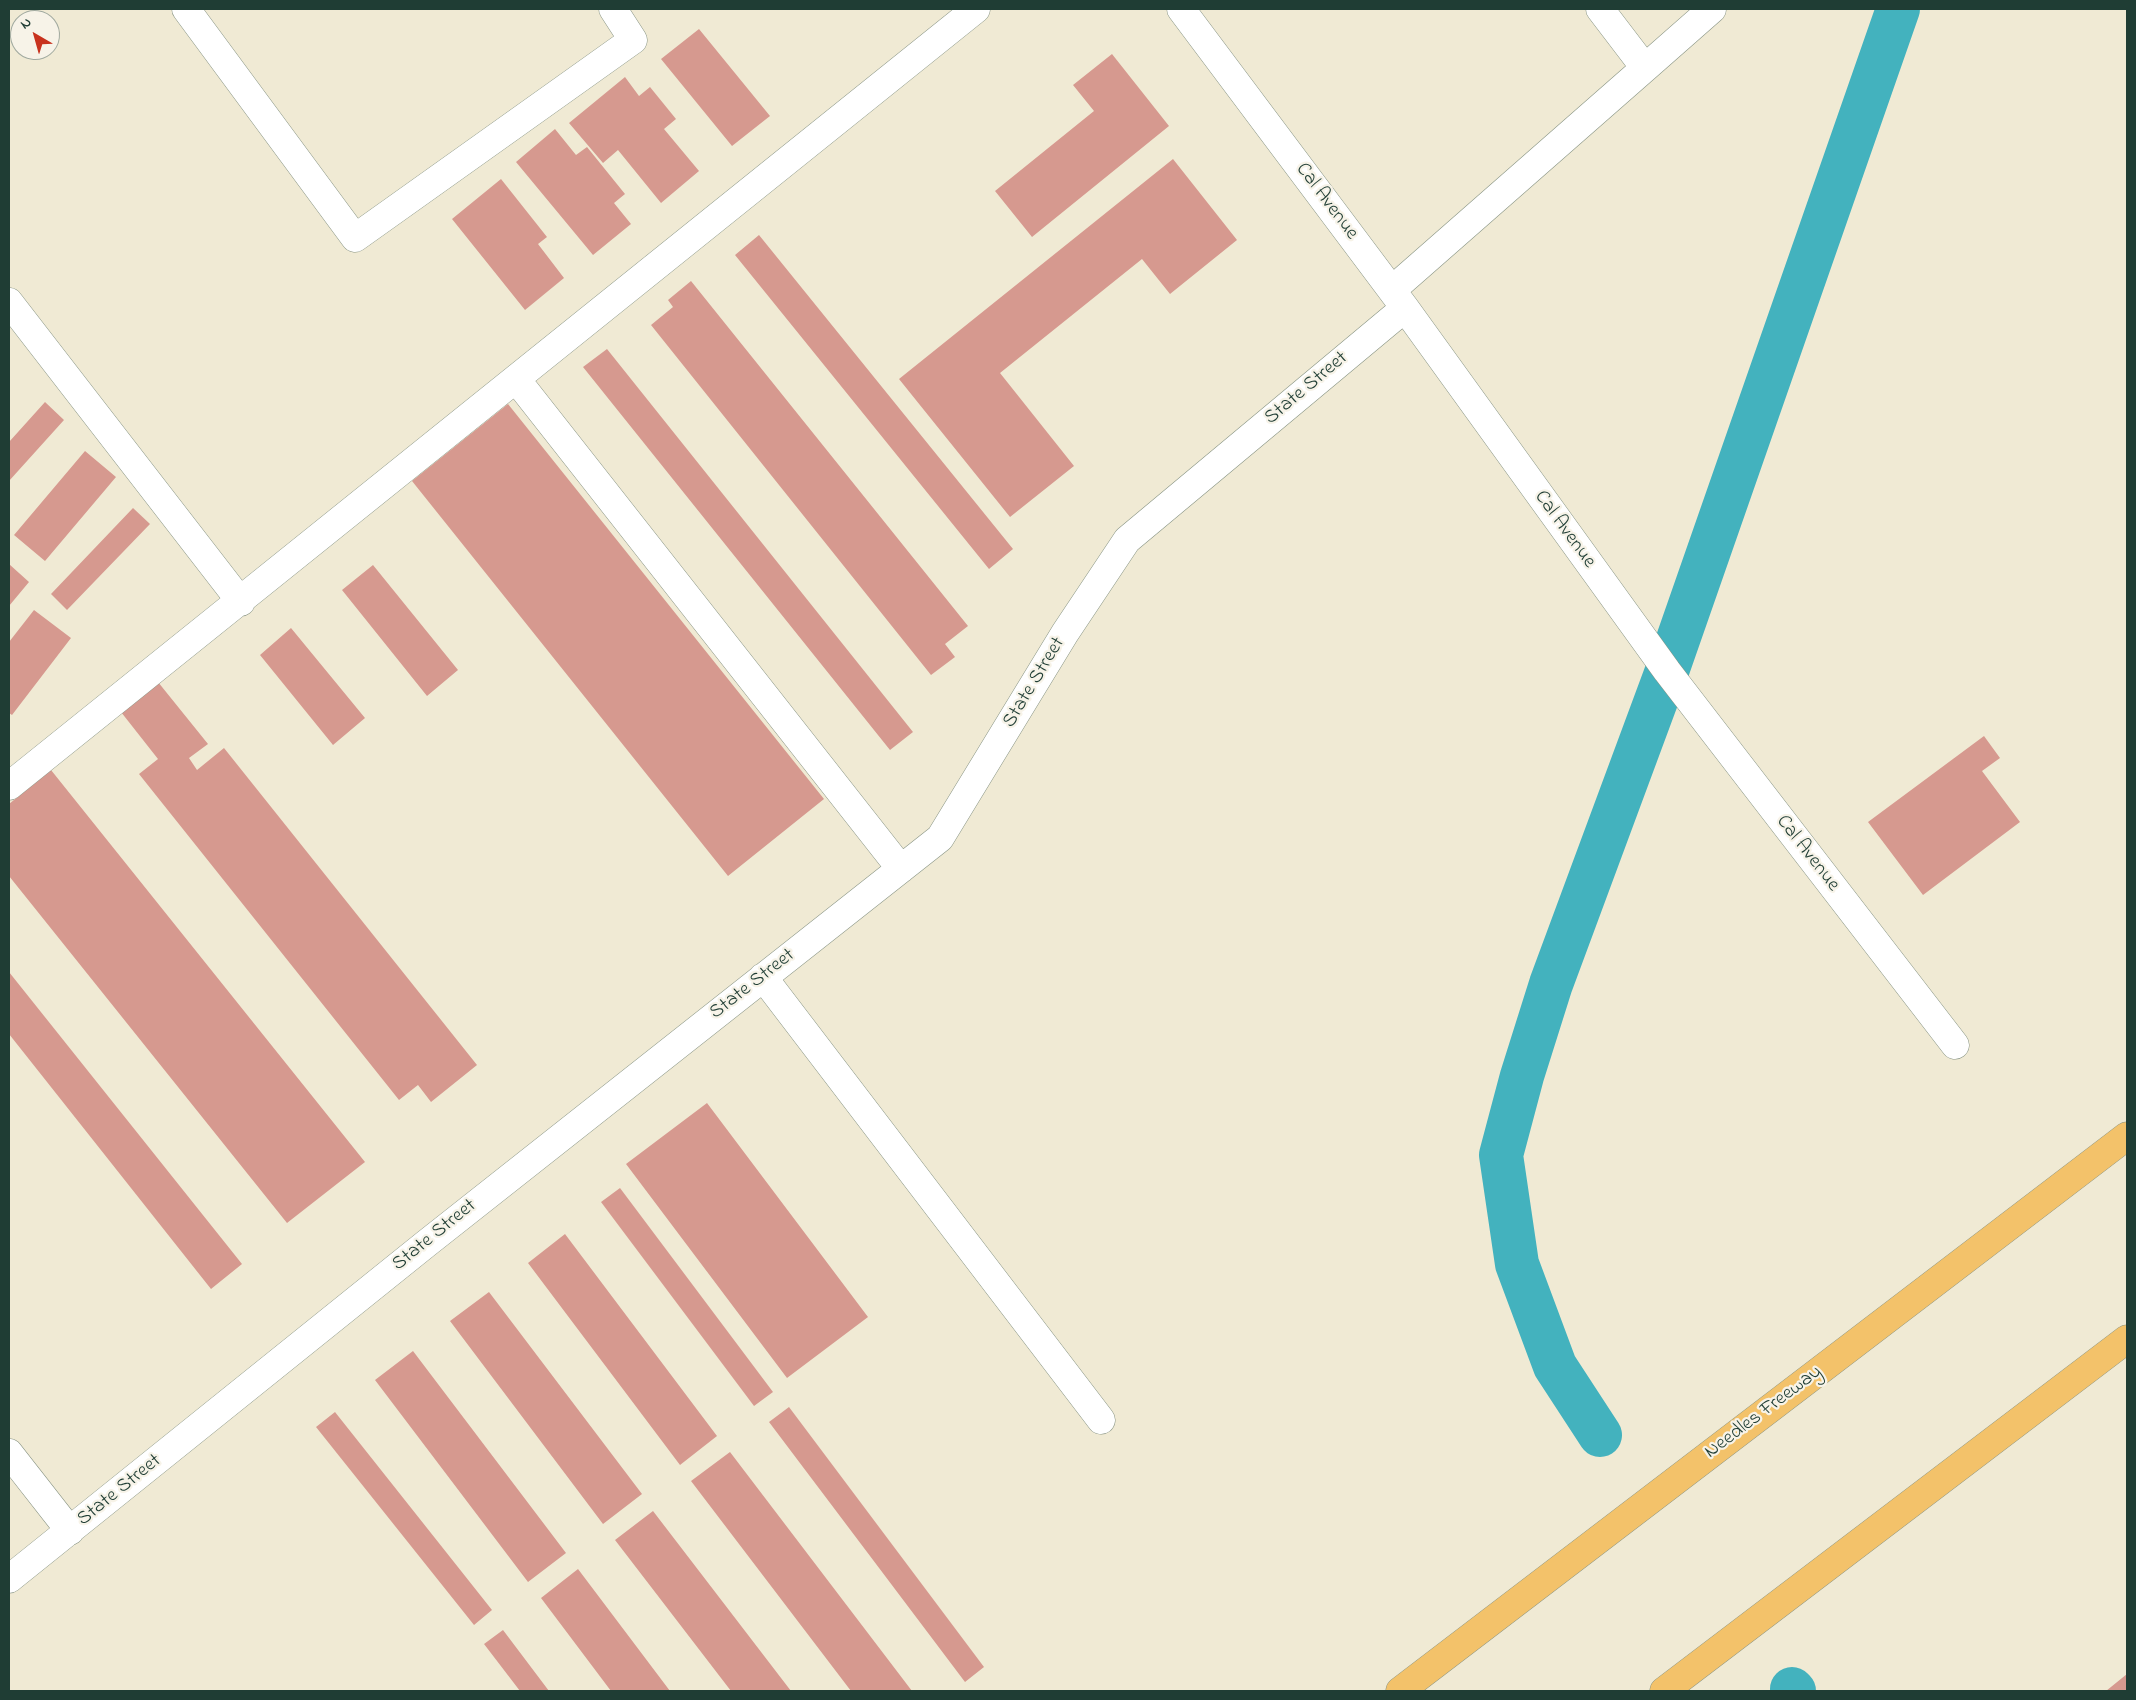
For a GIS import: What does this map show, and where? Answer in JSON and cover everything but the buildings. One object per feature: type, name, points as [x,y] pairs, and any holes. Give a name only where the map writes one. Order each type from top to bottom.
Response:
[{"type":"highway","name":"Needles Freeway","points":[[1400,1691],[2127,1136]]},
{"type":"highway","points":[[1664,1691],[2127,1338]]},
{"type":"street","points":[[186,9],[355,238],[633,40],[613,9]]},
{"type":"street","points":[[9,785],[240,602],[976,9]]},
{"type":"street","name":"Cal Avenue","points":[[1181,9],[1398,299],[1667,671],[1954,1045]]},
{"type":"street","points":[[1600,9],[1645,68]]},
{"type":"street","name":"State Street","points":[[9,1579],[434,1237],[940,838],[1065,633],[1126,540],[1398,299],[1645,68],[1712,9]]},
{"type":"street","points":[[9,302],[240,602]]},
{"type":"street","points":[[516,379],[901,869]]},
{"type":"street","points":[[763,977],[1101,1420]]},
{"type":"street","points":[[9,1453],[70,1531]]},
{"type":"waterway","points":[[1600,1435],[1555,1366],[1517,1264],[1501,1155],[1522,1076],[1551,984],[1667,671],[1898,9]]}]
